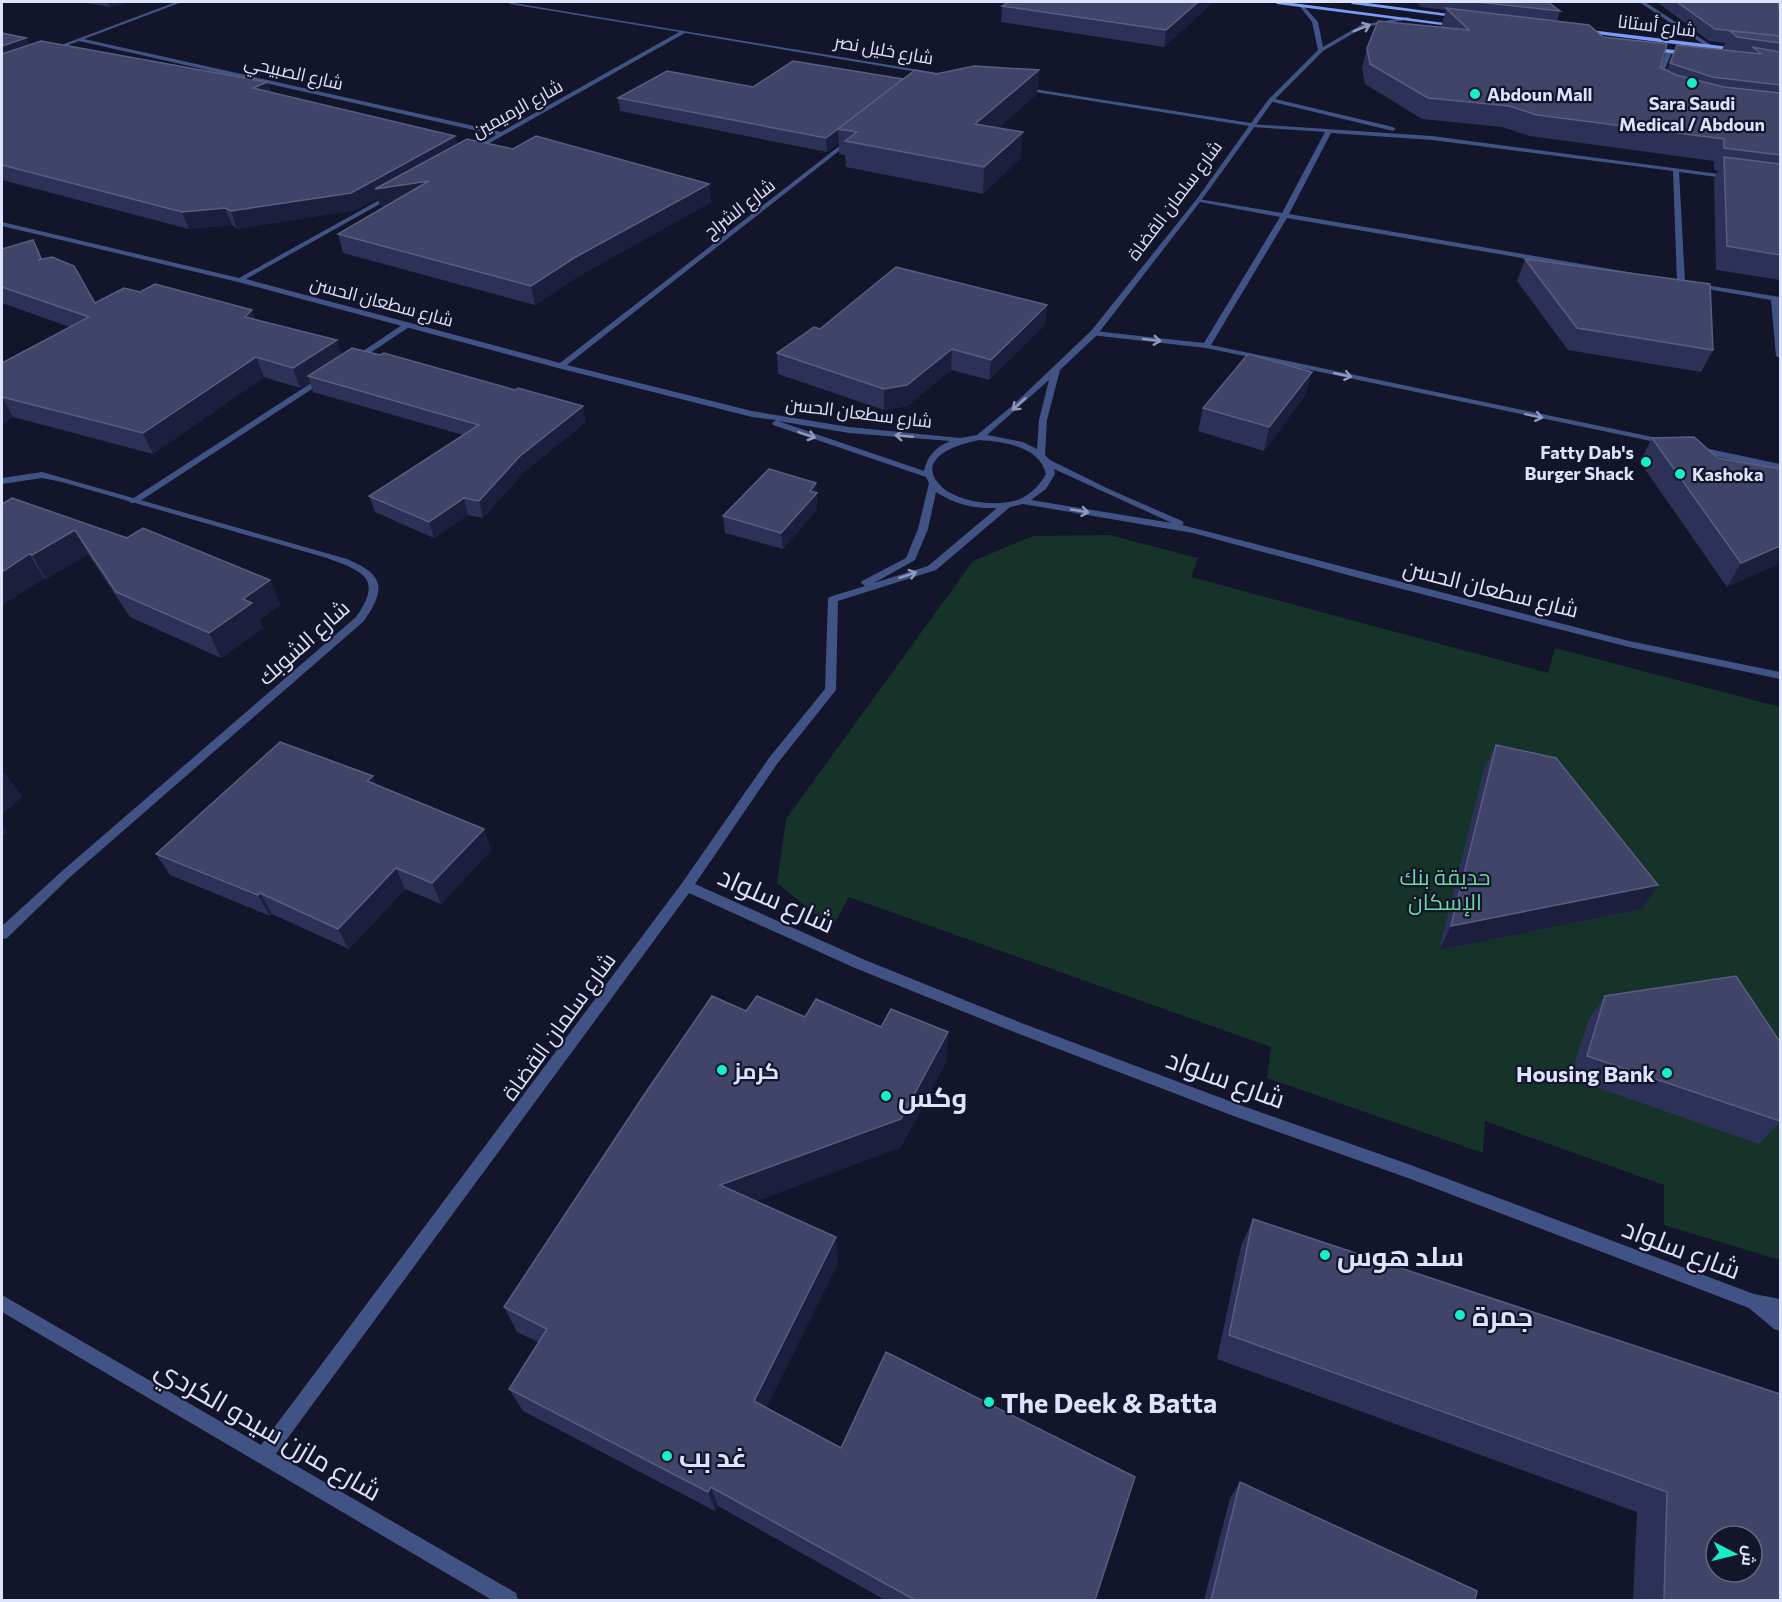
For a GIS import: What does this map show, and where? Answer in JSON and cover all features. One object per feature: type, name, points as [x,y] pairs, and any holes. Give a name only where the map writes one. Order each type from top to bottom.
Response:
[{"type":"street","points":[[46,52],[179,2]]},
{"type":"street","name":"شارع خليل نصر","points":[[510,2],[958,77]]},
{"type":"street","points":[[1277,2],[1463,26]]},
{"type":"street","points":[[1352,2],[1469,17]]},
{"type":"street","points":[[1642,2],[1711,47]]},
{"type":"street","points":[[1300,5],[1315,22],[1321,50]]},
{"type":"street","name":"شارع سلمان القضاة","points":[[980,437],[1094,333],[1198,201],[1271,100],[1321,50],[1363,26],[1408,19]]},
{"type":"street","name":"شارع أستانا","points":[[1570,29],[1743,51]]},
{"type":"street","name":"شارع الرميمين","points":[[460,157],[683,32]]},
{"type":"street","name":"شارع الصبيحي","points":[[80,40],[501,134]]},
{"type":"street","name":"شارع أستانا","points":[[1640,48],[1695,55]]},
{"type":"street","points":[[1665,91],[1656,85],[1669,52]]},
{"type":"street","points":[[926,81],[935,73]]},
{"type":"street","points":[[1015,87],[1252,125],[1432,138],[1746,179]]},
{"type":"street","points":[[1271,100],[1432,138]]},
{"type":"street","points":[[1206,346],[1284,215],[1329,130]]},
{"type":"street","name":"شارع الشراح","points":[[561,366],[860,132]]},
{"type":"street","points":[[1676,169],[1681,282]]},
{"type":"street","points":[[240,280],[397,193]]},
{"type":"street","points":[[1198,201],[1646,277]]},
{"type":"street","name":"شارع سطعان الحسن","points":[[2,225],[240,280],[561,366],[752,414],[849,430],[963,439]]},
{"type":"street","points":[[1669,280],[1778,299],[1780,356]]},
{"type":"street","points":[[339,369],[408,325]]},
{"type":"street","points":[[1094,333],[1206,346],[1675,445]]},
{"type":"street","points":[[930,480],[945,494],[963,502],[984,506],[1006,505],[1038,494],[1047,484],[1051,473],[1044,458],[1040,437],[1042,420],[1056,370]]},
{"type":"street","points":[[134,501],[330,375]]},
{"type":"street","name":"شارع سطعان الحسن","points":[[752,414],[930,480]]},
{"type":"street","points":[[833,599],[910,560],[923,529],[930,480],[928,464],[934,453],[946,445],[963,439],[980,437],[1015,441],[1044,458]]},
{"type":"street","points":[[1687,448],[1780,467]]},
{"type":"street","name":"شارع سطعان الحسن","points":[[1044,458],[1108,492],[1194,530]]},
{"type":"street","name":"شارع الشوبك","points":[[2,481],[42,476],[64,480],[350,562],[362,568],[374,581],[374,602],[360,619],[65,875],[2,934]]},
{"type":"street","name":"شارع سطعان الحسن","points":[[1023,501],[1194,530],[1629,644],[1780,676]]},
{"type":"street","points":[[833,599],[932,568],[1006,505]]},
{"type":"street","name":"شارع سلمان القضاة","points":[[263,1457],[687,886],[773,761],[830,690],[833,599]]},
{"type":"street","name":"شارع سلواد","points":[[687,886],[860,964],[1019,1028],[1239,1111],[1408,1171],[1754,1302],[1780,1307]]},
{"type":"street","name":"شارع سلواد","points":[[1754,1302],[1780,1323]]},
{"type":"street","name":"شارع مازن سيدو الكردي","points":[[2,1303],[509,1600]]},
{"type":"green space","name":"حديقة بنك الإسكان","points":[[1109,535],[1198,558],[1191,577],[1548,673],[1555,648],[1780,707],[1780,1260],[1664,1225],[1664,1185],[1485,1121],[1483,1153],[1267,1078],[1271,1047],[849,897],[832,928],[777,883],[786,819],[973,561],[1033,536]]},
{"type":"building","points":[[1009,2],[1198,2],[1166,30],[1002,6]]},
{"type":"building","points":[[1477,2],[1548,2],[1560,11]]},
{"type":"building","points":[[1677,2],[1778,2],[1780,36],[1715,29]]},
{"type":"building","points":[[1446,8],[1589,25],[1603,37],[1667,44],[1660,67],[1676,75],[1724,87],[1780,93],[1780,155],[1724,148],[1724,139],[1537,115],[1509,106],[1428,98],[1370,64],[1367,48],[1378,21],[1469,30]]},
{"type":"building","points":[[1730,31],[1780,36],[1780,43],[1737,37]]},
{"type":"building","points":[[2,33],[26,38],[2,46]]},
{"type":"building","points":[[41,41],[267,82],[253,88],[455,136],[351,193],[231,211],[225,208],[182,212],[2,165],[2,54]]},
{"type":"building","points":[[1677,45],[1762,54],[1752,47],[1780,52],[1780,85],[1712,77],[1670,63]]},
{"type":"building","points":[[793,61],[903,79],[826,138],[618,98],[667,71],[753,87]]},
{"type":"building","points":[[974,66],[1039,70],[975,124],[1023,132],[984,167],[845,141],[857,132],[838,129],[915,70],[936,74]]},
{"type":"building","points":[[536,136],[709,184],[574,258],[531,286],[338,234],[429,181],[375,189],[467,139],[513,149]]},
{"type":"building","points":[[1724,157],[1780,164],[1780,255],[1727,246]]},
{"type":"building","points":[[33,240],[41,258],[38,260],[52,257],[74,266],[95,303],[124,288],[140,292],[155,284],[252,310],[245,317],[337,340],[293,368],[256,357],[143,433],[2,397],[2,363],[89,317],[2,287],[2,249]]},
{"type":"building","points":[[1525,259],[1710,284],[1713,350],[1577,328]]},
{"type":"building","points":[[896,267],[1047,305],[991,360],[952,349],[907,385],[884,389],[777,353],[814,327],[820,329]]},
{"type":"building","points":[[352,348],[380,355],[384,353],[515,390],[518,388],[583,406],[520,456],[479,501],[464,498],[429,522],[369,496],[479,425],[308,376]]},
{"type":"building","points":[[1248,354],[1312,372],[1269,427],[1203,408]]},
{"type":"building","points":[[1694,437],[1718,458],[1780,469],[1780,546],[1741,563],[1652,438]]},
{"type":"building","points":[[769,469],[816,483],[810,491],[817,493],[781,533],[723,516]]},
{"type":"building","points":[[12,498],[127,538],[143,528],[270,580],[243,599],[252,603],[209,633],[116,592],[75,530],[32,555],[29,554],[2,572],[2,504]]},
{"type":"building","points":[[280,742],[373,776],[367,781],[484,829],[432,883],[396,868],[338,929],[260,893],[258,895],[156,854]]},
{"type":"building","points":[[1496,745],[1556,758],[1658,885],[1451,926]]},
{"type":"building","name":"Housing Bank","points":[[1736,976],[1780,1042],[1780,1121],[1587,1056],[1605,996]]},
{"type":"building","points":[[712,996],[746,1011],[757,996],[805,1017],[816,999],[881,1027],[891,1009],[948,1032],[901,1119],[720,1185],[836,1237],[754,1401],[841,1448],[886,1352],[1135,1477],[1095,1600],[915,1600],[711,1487],[708,1492],[509,1389],[547,1329],[504,1307]]},
{"type":"building","points":[[1253,1219],[1780,1394],[1780,1600],[1664,1600],[1667,1492],[1229,1335]]},
{"type":"building","points":[[1240,1482],[1477,1591],[1475,1600],[1211,1600]]},
{"type":"place","name":"Sara Saudi Medical / Abdoun","points":[[1692,83]]},
{"type":"place","name":"Abdoun Mall","points":[[1475,94]]},
{"type":"place","name":"Fatty Dab's Burger Shack","points":[[1646,462]]},
{"type":"place","name":"Kashoka","points":[[1680,474]]},
{"type":"place","name":"كرمز","points":[[722,1070]]},
{"type":"place","name":"Housing Bank","points":[[1667,1073]]},
{"type":"place","name":"وكس","points":[[886,1096]]},
{"type":"place","name":"سلد هوس","points":[[1325,1255]]},
{"type":"place","name":"جمرة","points":[[1460,1315]]},
{"type":"place","name":"The Deek & Batta","points":[[989,1402]]},
{"type":"place","name":"غد بب","points":[[667,1456]]}]
